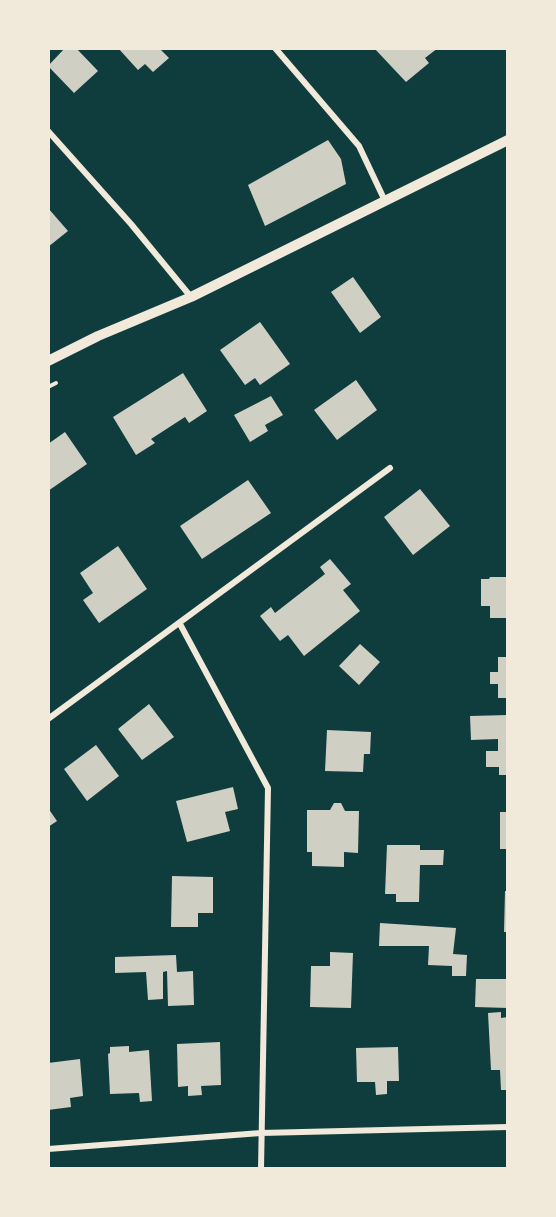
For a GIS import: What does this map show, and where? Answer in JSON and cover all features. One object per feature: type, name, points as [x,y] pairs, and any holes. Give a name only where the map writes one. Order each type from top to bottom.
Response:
[{"type":"street","points":[[275,48],[358,146],[385,201]]},
{"type":"street","points":[[48,130],[131,224],[191,297]]},
{"type":"street","points":[[48,361],[98,336],[191,297],[508,140]]},
{"type":"street","points":[[48,719],[390,468]]},
{"type":"street","points":[[180,624],[268,788],[261,1169]]},
{"type":"street","points":[[48,1149],[261,1132],[508,1127]]},
{"type":"building","points":[[65,48],[76,48],[98,71],[74,93],[48,66]]},
{"type":"building","points":[[118,48],[163,48],[161,50],[169,58],[153,72],[145,64],[138,70]]},
{"type":"building","points":[[374,48],[438,48],[425,58],[429,63],[406,82]]},
{"type":"building","points":[[328,140],[341,159],[346,184],[265,226],[248,185]]},
{"type":"building","points":[[48,208],[68,231],[48,247]]},
{"type":"building","points":[[353,277],[381,317],[360,333],[331,292]]},
{"type":"building","points":[[260,322],[290,364],[260,385],[255,378],[245,385],[220,350]]},
{"type":"building","points":[[183,373],[207,411],[189,423],[185,417],[151,439],[155,443],[136,455],[113,417]]},
{"type":"building","points":[[356,380],[377,410],[337,440],[314,410]]},
{"type":"building","points":[[271,396],[283,415],[265,425],[268,431],[250,442],[234,415]]},
{"type":"building","points":[[65,432],[87,464],[48,491],[48,444]]},
{"type":"building","points":[[248,480],[271,513],[202,559],[180,526]]},
{"type":"building","points":[[420,489],[450,526],[413,555],[384,517]]},
{"type":"building","points":[[118,546],[147,589],[99,623],[83,600],[93,593],[80,573]]},
{"type":"building","points":[[330,559],[351,584],[343,590],[360,611],[304,656],[288,635],[280,641],[260,616],[271,607],[275,613],[325,574],[320,567]]},
{"type":"building","points":[[508,577],[508,618],[490,618],[490,606],[481,606],[481,579]]},
{"type":"building","points":[[360,644],[380,662],[359,685],[339,666]]},
{"type":"building","points":[[498,657],[508,657],[508,698],[498,698],[498,684],[490,684],[490,672],[498,672]]},
{"type":"building","points":[[149,704],[174,737],[142,760],[118,729]]},
{"type":"building","points":[[508,715],[508,775],[499,775],[499,767],[486,767],[486,751],[498,751],[498,739],[471,740],[470,716]]},
{"type":"building","points":[[327,730],[371,732],[370,754],[364,754],[363,772],[325,771]]},
{"type":"building","points":[[96,745],[119,776],[87,801],[64,769]]},
{"type":"building","points":[[233,787],[238,809],[225,812],[230,831],[187,842],[176,801]]},
{"type":"building","points":[[334,803],[341,803],[345,811],[359,811],[358,853],[344,852],[344,867],[312,866],[312,852],[307,852],[307,810],[330,810]]},
{"type":"building","points":[[48,808],[57,821],[48,827]]},
{"type":"building","points":[[500,812],[508,812],[508,849],[500,849]]},
{"type":"building","points":[[387,845],[420,845],[420,850],[444,850],[443,865],[420,865],[419,902],[396,902],[396,894],[385,894]]},
{"type":"building","points":[[172,876],[213,877],[213,913],[198,913],[198,927],[171,927]]},
{"type":"building","points":[[505,891],[508,891],[508,932],[504,932]]},
{"type":"building","points":[[380,923],[456,928],[453,954],[467,955],[466,976],[452,976],[452,966],[428,965],[429,946],[379,946]]},
{"type":"building","points":[[330,952],[353,953],[351,1008],[310,1007],[311,966],[330,966]]},
{"type":"building","points":[[176,955],[177,972],[193,971],[194,1005],[168,1006],[167,971],[163,972],[163,999],[148,1000],[146,972],[115,973],[115,957]]},
{"type":"building","points":[[476,979],[508,979],[508,1008],[475,1007]]},
{"type":"building","points":[[501,1012],[501,1018],[508,1017],[508,1090],[501,1090],[500,1070],[491,1070],[488,1013]]},
{"type":"building","points":[[220,1042],[221,1085],[201,1086],[202,1095],[188,1096],[188,1086],[178,1087],[177,1044]]},
{"type":"building","points":[[129,1046],[129,1052],[149,1050],[152,1101],[140,1102],[139,1093],[110,1094],[108,1054],[110,1047]]},
{"type":"building","points":[[398,1047],[399,1081],[387,1081],[387,1094],[376,1095],[375,1082],[357,1082],[356,1048]]},
{"type":"building","points":[[80,1059],[83,1096],[70,1098],[71,1107],[48,1110],[48,1063]]}]
